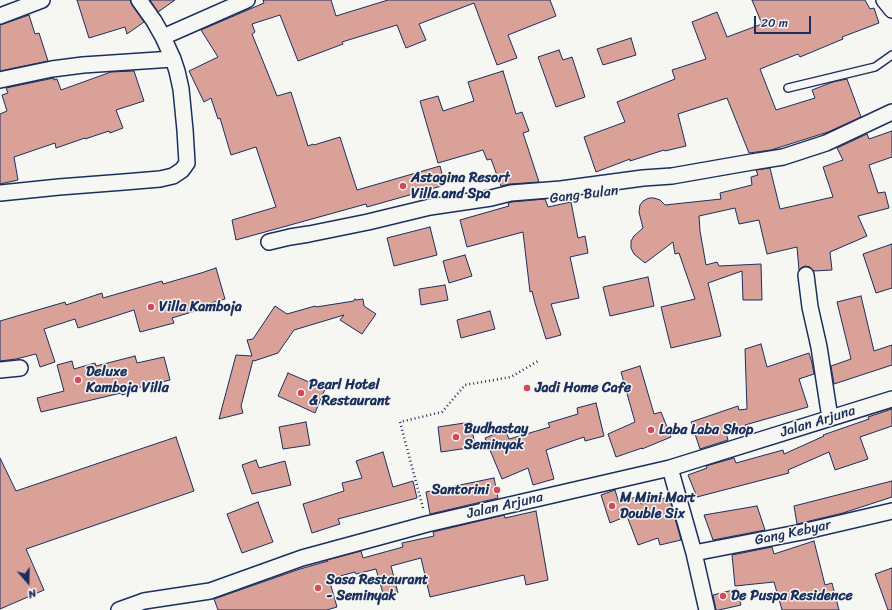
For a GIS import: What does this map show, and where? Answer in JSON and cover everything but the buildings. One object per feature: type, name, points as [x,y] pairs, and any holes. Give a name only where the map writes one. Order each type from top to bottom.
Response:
[{"type":"street","points":[[0,16],[42,0]]},
{"type":"street","points":[[0,194],[60,187],[160,179],[173,176],[182,170],[187,162],[181,90],[177,72],[163,37],[154,20],[139,0]]},
{"type":"street","points":[[163,37],[247,0]]},
{"type":"street","points":[[884,0],[892,10]]},
{"type":"street","points":[[0,80],[68,67],[117,62],[173,59]]},
{"type":"street","name":"Gang Bulan","points":[[892,112],[826,143],[782,157],[672,176],[643,178],[511,194],[430,207],[368,222],[290,237],[270,246],[449,213],[704,179],[786,163],[828,149],[892,120]]},
{"type":"street","points":[[806,275],[810,307],[820,347],[830,418]]},
{"type":"street","points":[[0,370],[20,368]]},
{"type":"street","name":"Jalan Arjuna","points":[[119,610],[144,601],[210,591],[302,558],[427,524],[670,468],[892,399]]},
{"type":"street","points":[[670,468],[694,553],[707,610]]},
{"type":"street","name":"Gang Kebyar","points":[[694,553],[802,532],[892,511]]},
{"type":"lane","points":[[788,88],[875,67],[892,55]]},
{"type":"path","points":[[427,524],[400,422],[442,412],[465,386],[511,377],[538,361]]},
{"type":"place","name":"Astagina Resort Villa and Spa","points":[[403,186]]},
{"type":"place","name":"Villa Kamboja","points":[[151,307]]},
{"type":"place","name":"Deluxe Kamboja Villa","points":[[78,380]]},
{"type":"place","name":"Jadi Home Cafe","points":[[527,388]]},
{"type":"place","name":"Pearl Hotel & Restaurant","points":[[301,393]]},
{"type":"place","name":"Laba Laba Shop","points":[[651,430]]},
{"type":"place","name":"Budhastay Seminyak","points":[[456,437]]},
{"type":"place","name":"Santorini","points":[[497,490]]},
{"type":"place","name":"M Mini Mart Double Six","points":[[612,506]]},
{"type":"place","name":"Sasa Restaurant - Seminyak","points":[[318,588]]},
{"type":"place","name":"De Puspa Residence","points":[[723,596]]}]
